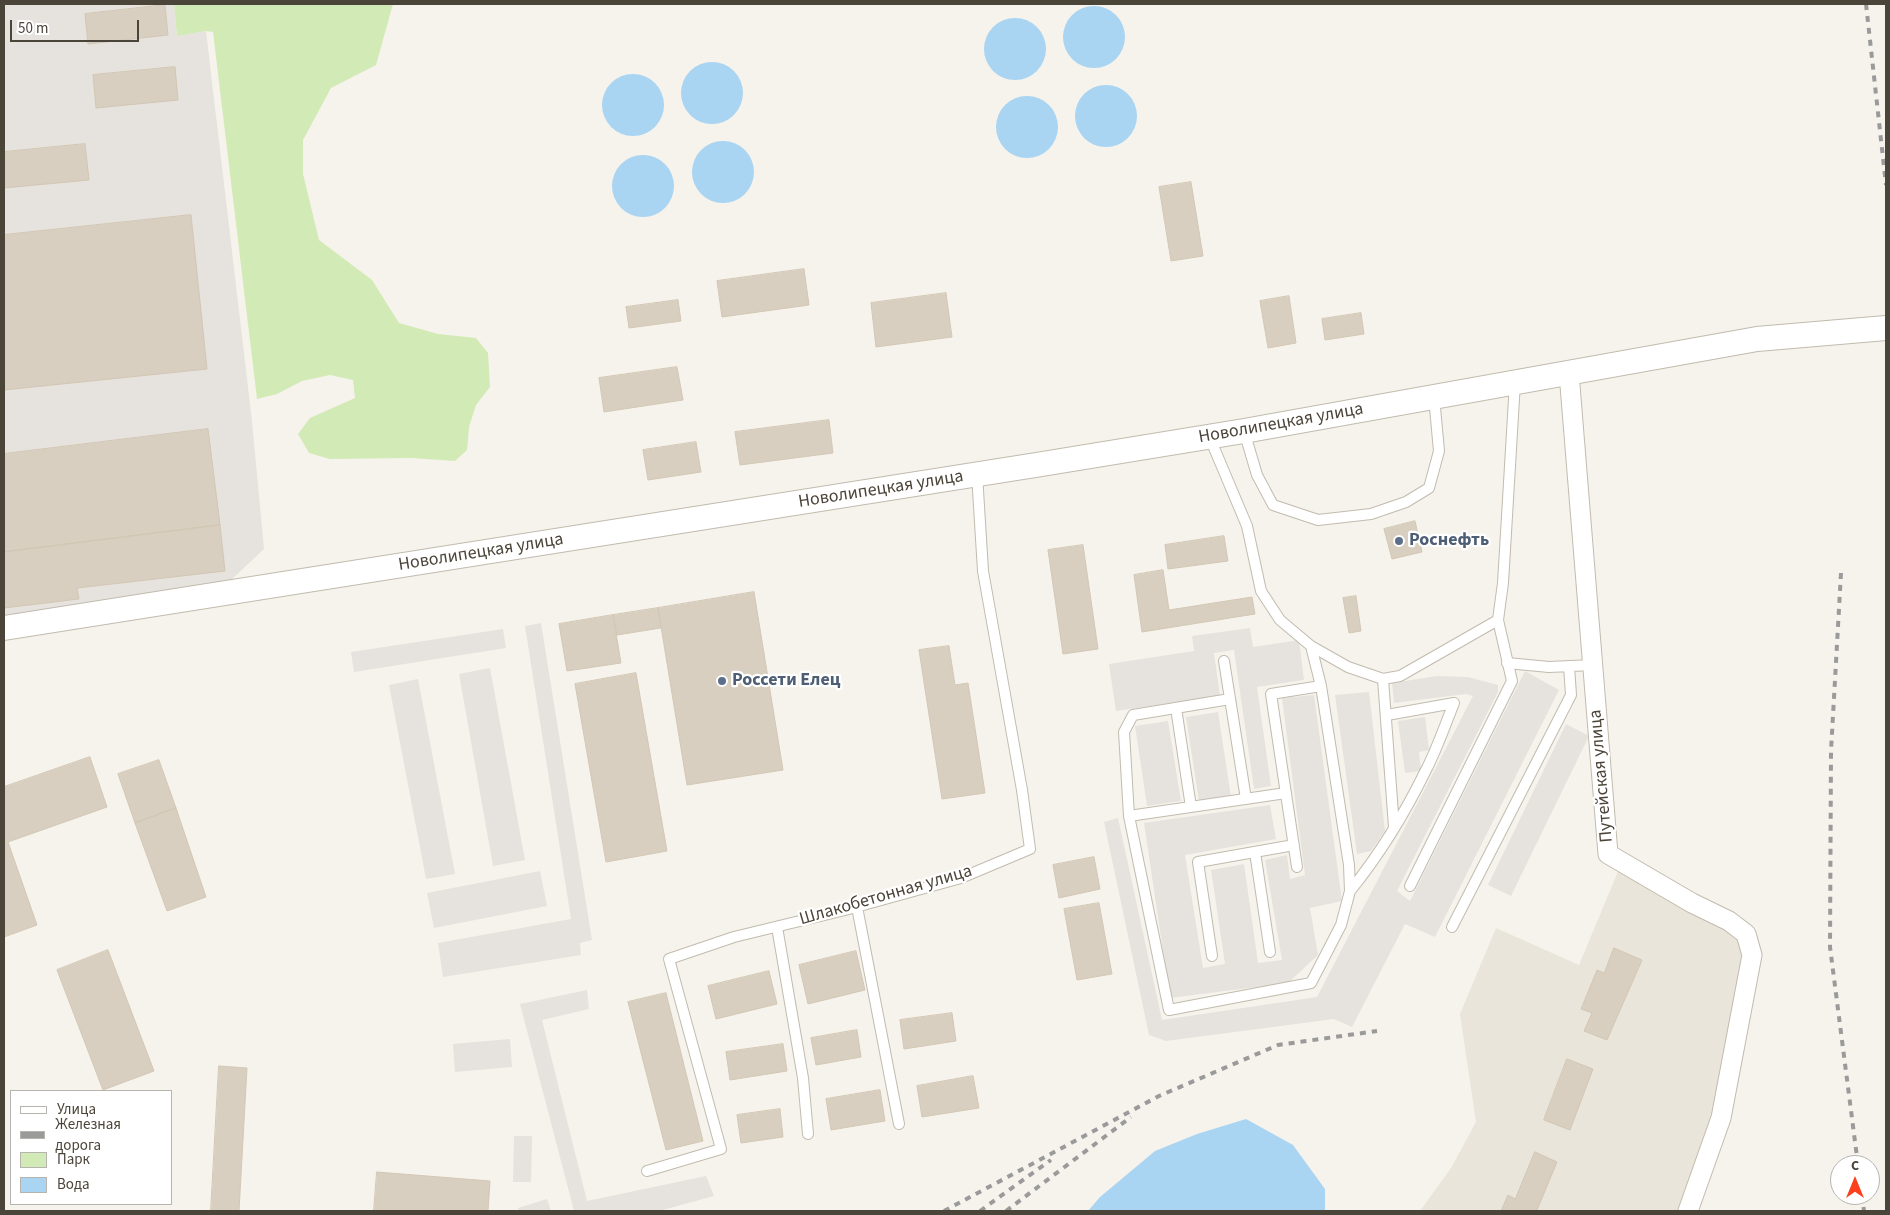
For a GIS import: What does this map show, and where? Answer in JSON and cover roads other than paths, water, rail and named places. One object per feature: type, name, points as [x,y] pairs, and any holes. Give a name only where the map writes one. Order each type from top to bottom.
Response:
[{"type":"street","name":"Новолипецкая улица","points":[[4,628],[1244,431],[1756,339],[1886,328]]},
{"type":"street","name":"Путейская улица","points":[[1569,373],[1608,854],[1692,903],[1729,921],[1746,934],[1752,955],[1721,1118],[1688,1211]]},
{"type":"lane","points":[[1410,886],[1512,681],[1498,620],[1503,584],[1515,382]]},
{"type":"lane","points":[[1244,431],[1257,475],[1273,505],[1318,520],[1370,514],[1406,502],[1429,488],[1439,452],[1434,397]]},
{"type":"lane","points":[[1209,436],[1247,526],[1261,592],[1280,620],[1311,646],[1348,667],[1383,678],[1400,676],[1498,620]]},
{"type":"lane","name":"Шлакобетонная улица","points":[[647,1171],[721,1149],[669,960],[734,937],[857,907],[961,878],[1030,849],[1022,790],[983,571],[977,474]]},
{"type":"lane","points":[[1230,700],[1133,715],[1124,732],[1129,816],[1169,1010],[1311,983],[1341,925],[1350,891],[1349,865],[1321,686],[1311,646]]},
{"type":"lane","points":[[1224,661],[1246,798]]},
{"type":"lane","points":[[1507,663],[1549,666],[1593,664]]},
{"type":"lane","points":[[1452,927],[1571,695],[1569,666]]},
{"type":"lane","points":[[1383,678],[1394,828]]},
{"type":"lane","points":[[1297,867],[1271,694],[1321,686]]},
{"type":"lane","points":[[1350,891],[1372,864],[1394,828],[1426,770],[1454,703],[1387,716]]},
{"type":"lane","points":[[1176,708],[1190,807]]},
{"type":"lane","points":[[1129,816],[1286,793]]},
{"type":"lane","points":[[1212,956],[1198,862],[1294,845]]},
{"type":"lane","points":[[1255,852],[1270,952]]},
{"type":"lane","points":[[857,907],[899,1124]]},
{"type":"lane","points":[[777,927],[803,1078],[808,1134]]},
{"type":"water","points":[[1094,6],[1106,9],[1116,15],[1122,25],[1125,37],[1122,49],[1116,59],[1106,65],[1094,68],[1082,65],[1072,59],[1066,49],[1063,37],[1066,25],[1072,15],[1082,9]]},
{"type":"water","points":[[1015,18],[1027,21],[1037,27],[1043,37],[1046,49],[1043,61],[1037,71],[1027,77],[1015,80],[1003,77],[993,71],[987,61],[984,49],[987,37],[993,27],[1003,21]]},
{"type":"water","points":[[712,62],[724,65],[734,71],[740,81],[743,93],[740,105],[734,115],[724,121],[712,124],[700,121],[690,115],[684,105],[681,93],[684,81],[690,71],[700,65]]},
{"type":"water","points":[[633,74],[645,77],[655,83],[661,93],[664,105],[661,117],[655,127],[645,133],[633,136],[621,133],[611,127],[605,117],[602,105],[605,93],[611,83],[621,77]]},
{"type":"water","points":[[1106,85],[1118,88],[1128,94],[1134,104],[1137,116],[1134,128],[1128,138],[1118,144],[1106,147],[1094,144],[1084,138],[1078,128],[1075,116],[1078,104],[1084,94],[1094,88]]},
{"type":"water","points":[[1027,96],[1039,99],[1049,105],[1055,115],[1058,127],[1055,139],[1049,149],[1039,155],[1027,158],[1015,155],[1005,149],[999,139],[996,127],[999,115],[1005,105],[1015,99]]},
{"type":"water","points":[[723,141],[735,144],[745,150],[751,160],[754,172],[751,184],[745,194],[735,200],[723,203],[711,200],[701,194],[695,184],[692,172],[695,160],[701,150],[711,144]]},
{"type":"water","points":[[643,155],[655,158],[665,164],[671,174],[674,186],[671,198],[665,208],[655,214],[643,217],[631,214],[621,208],[615,198],[612,186],[615,174],[621,164],[631,158]]},
{"type":"water","points":[[1246,1119],[1293,1145],[1325,1189],[1325,1211],[1088,1211],[1100,1197],[1155,1151],[1197,1134]]},
{"type":"railway","points":[[1866,4],[1886,185]]},
{"type":"railway","points":[[1841,573],[1831,751],[1830,947],[1857,1155]]},
{"type":"railway","points":[[944,1211],[1159,1096],[1278,1045],[1377,1031]]},
{"type":"railway","points":[[1006,1211],[1131,1117]]},
{"type":"railway","points":[[980,1211],[1051,1160]]},
{"type":"railway","points":[[1863,1205],[1864,1211]]},
{"type":"place","name":"Роснефть","points":[[1399,541]]},
{"type":"place","name":"Россети Елец","points":[[722,681]]}]
